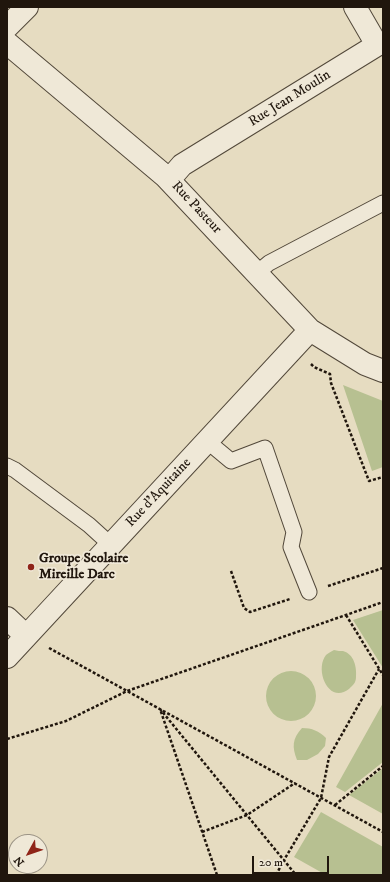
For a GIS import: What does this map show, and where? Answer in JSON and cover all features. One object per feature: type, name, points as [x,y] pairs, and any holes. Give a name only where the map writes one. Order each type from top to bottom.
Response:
[{"type":"street","points":[[7,27],[27,7]]},
{"type":"street","name":"Rue Jean Moulin","points":[[169,180],[182,165],[380,43],[355,7]]},
{"type":"street","name":"Rue Pasteur","points":[[7,43],[169,180],[310,330],[365,364],[383,371]]},
{"type":"street","name":"Rue d'Aquitaine","points":[[7,657],[310,330]]},
{"type":"street","points":[[7,618],[26,636]]},
{"type":"lane","points":[[257,273],[269,263],[383,203]]},
{"type":"lane","points":[[207,441],[231,461],[265,448],[294,532],[292,547],[309,592]]},
{"type":"lane","points":[[7,466],[15,470],[89,525],[111,545]]},
{"type":"path","points":[[294,346],[314,367],[330,374],[331,382],[368,481],[383,476]]},
{"type":"path","points":[[7,739],[66,720],[127,691],[383,602]]},
{"type":"path","points":[[346,615],[383,675]]},
{"type":"path","points":[[26,636],[383,832]]},
{"type":"path","points":[[276,875],[321,798],[330,757],[379,669]]},
{"type":"path","points":[[160,709],[296,875]]},
{"type":"path","points":[[160,709],[217,875]]},
{"type":"path","points":[[335,805],[383,766]]},
{"type":"path","points":[[202,832],[247,815],[295,783]]},
{"type":"green space","points":[[343,385],[383,401],[383,467],[372,471]]},
{"type":"green space","points":[[383,610],[383,668],[353,620]]},
{"type":"green space","points":[[334,650],[343,651],[350,655],[355,665],[355,682],[349,689],[342,693],[335,693],[330,689],[323,677],[323,661],[326,655]]},
{"type":"green space","points":[[286,671],[296,671],[309,678],[316,691],[316,701],[309,714],[296,721],[286,721],[277,717],[270,710],[266,701],[266,691],[270,682],[277,675]]},
{"type":"green space","points":[[383,703],[383,762],[345,792],[336,787]]},
{"type":"green space","points":[[302,728],[312,729],[326,738],[325,746],[318,754],[307,760],[297,760],[294,751],[294,743],[296,736]]},
{"type":"green space","points":[[383,768],[383,814],[349,795]]},
{"type":"green space","points":[[321,812],[383,847],[383,875],[326,875],[294,857]]},
{"type":"place","name":"Groupe Scolaire Mireille Darc","points":[[31,567]]}]
